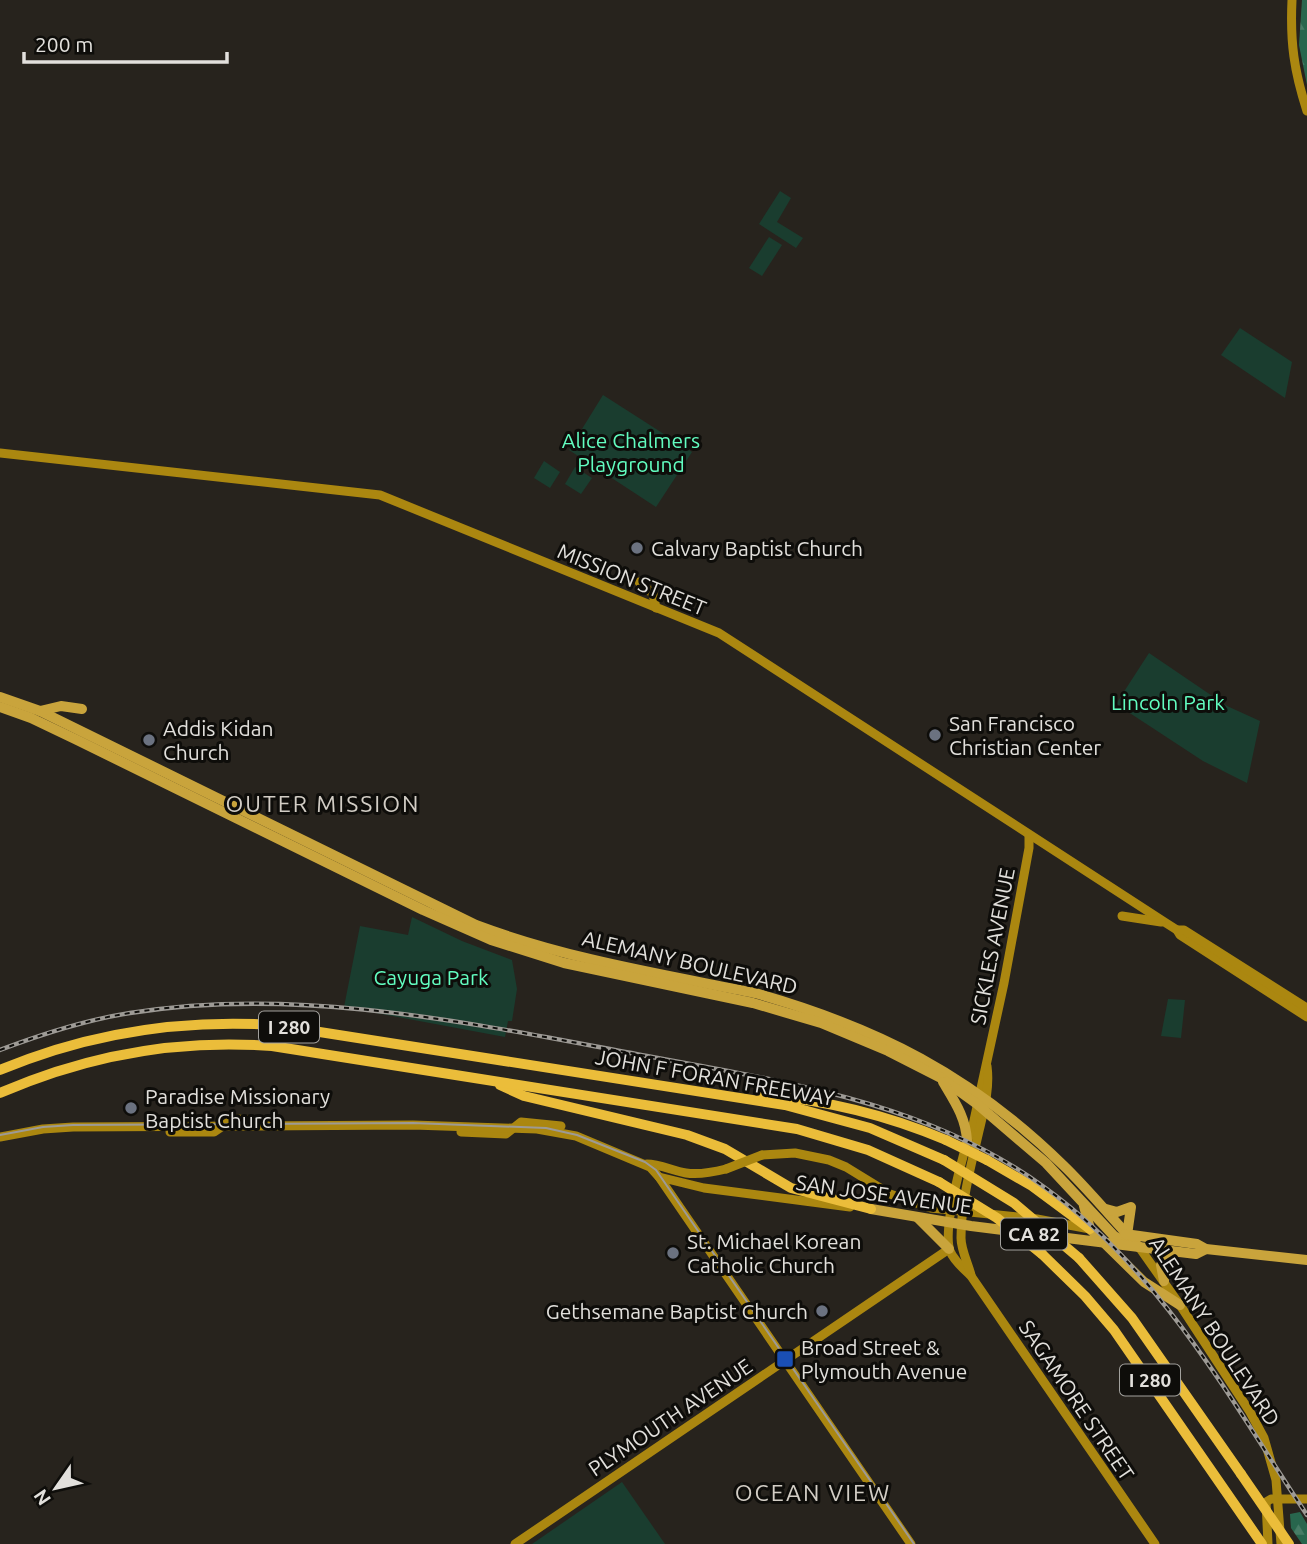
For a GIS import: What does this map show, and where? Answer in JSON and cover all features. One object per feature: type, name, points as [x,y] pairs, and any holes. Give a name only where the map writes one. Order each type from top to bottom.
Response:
[{"type":"highway","name":"JOHN F FORAN FREEWAY","points":[[0,1070],[56,1049],[114,1034],[172,1026],[231,1023],[304,1028],[778,1104],[835,1117],[890,1136],[944,1160],[1014,1203],[1079,1258],[1132,1318],[1289,1544]]},
{"type":"highway","name":"JOHN F FORAN FREEWAY","points":[[0,1093],[40,1076],[96,1060],[154,1049],[213,1044],[301,1049],[804,1131],[868,1150],[939,1182],[997,1218],[1042,1254],[1085,1296],[1114,1330],[1262,1544]]},
{"type":"highway","points":[[488,1079],[524,1096],[699,1139],[725,1149],[791,1188],[871,1209]]},
{"type":"highway","points":[[698,1091],[822,1102],[887,1118],[946,1140],[987,1160],[1039,1191],[1090,1229]]},
{"type":"main road","points":[[1292,0],[1290,41],[1297,79],[1307,111]]},
{"type":"main road","name":"MISSION STREET","points":[[0,453],[380,495],[719,633],[1307,1017]]},
{"type":"main road","points":[[639,582],[653,594],[656,608]]},
{"type":"main road","name":"ALEMANY BOULEVARD","points":[[0,697],[40,711],[476,925],[561,953],[755,993],[824,1014],[932,1063],[1057,1159],[1139,1247],[1164,1281],[1261,1432],[1274,1467],[1281,1544]]},
{"type":"main road","points":[[40,711],[61,706],[82,709]]},
{"type":"main road","name":"ALEMANY BOULEVARD","points":[[0,708],[31,718],[423,911],[491,940],[564,963],[733,998],[788,1013],[868,1042],[981,1102],[1046,1163],[1110,1232]]},
{"type":"main road","name":"SICKLES AVENUE","points":[[950,1223],[967,1142],[989,1080],[987,1064],[1029,848],[1029,835]]},
{"type":"main road","points":[[1138,905],[1122,916],[1166,923]]},
{"type":"main road","name":"MISSION STREET","points":[[1177,930],[1184,930],[1307,1008]]},
{"type":"main road","points":[[892,1043],[912,1042]]},
{"type":"main road","points":[[941,1079],[960,1110],[967,1142]]},
{"type":"main road","name":"SICKLES AVENUE","points":[[961,1224],[981,1102]]},
{"type":"main road","name":"SAN JOSE AVENUE","points":[[0,1137],[63,1127],[149,1126],[425,1125],[568,1133],[645,1164],[659,1177],[695,1186],[1170,1251],[1196,1254],[1206,1249]]},
{"type":"main road","name":"SAN JOSE AVENUE","points":[[645,1164],[687,1173],[704,1173],[726,1169],[762,1156],[787,1153],[821,1158],[846,1167],[890,1195],[922,1206],[1037,1219],[1198,1244],[1206,1249],[1307,1260]]},
{"type":"main road","points":[[687,1173],[668,1173],[659,1177],[911,1544]]},
{"type":"main road","points":[[683,1212],[678,1202],[678,1194],[682,1188],[695,1186]]},
{"type":"main road","points":[[1081,1200],[1088,1214],[1090,1229],[1143,1282],[1180,1305]]},
{"type":"main road","points":[[1103,1208],[1117,1212],[1131,1207],[1127,1235]]},
{"type":"main road","points":[[917,1218],[949,1249]]},
{"type":"main road","points":[[949,1249],[950,1223]]},
{"type":"main road","name":"SAGAMORE STREET","points":[[961,1224],[961,1246],[971,1276]]},
{"type":"main road","points":[[1110,1232],[1139,1247]]},
{"type":"main road","name":"SAGAMORE STREET","points":[[949,1249],[971,1276],[1154,1544]]},
{"type":"main road","name":"PLYMOUTH AVENUE","points":[[515,1544],[949,1249]]},
{"type":"main road","points":[[1164,1281],[1161,1265],[1170,1251]]},
{"type":"main road","points":[[1268,1544],[1265,1505],[1268,1500],[1307,1500]]},
{"type":"main road","points":[[1279,1510],[1282,1506],[1307,1500]]},
{"type":"green space","points":[[1302,0],[1307,0],[1307,85],[1299,45]]},
{"type":"green space","points":[[780,191],[791,198],[777,222],[803,238],[796,248],[759,224]]},
{"type":"green space","points":[[769,237],[782,245],[762,276],[749,268]]},
{"type":"green space","points":[[1240,328],[1292,362],[1285,398],[1221,355]]},
{"type":"green space","name":"Alice Chalmers Playground","points":[[603,395],[692,452],[656,507],[569,450]]},
{"type":"green space","points":[[544,461],[560,472],[550,488],[534,478]]},
{"type":"green space","points":[[575,467],[592,478],[581,494],[565,484]]},
{"type":"green space","name":"Lincoln Park","points":[[1149,653],[1227,706],[1260,721],[1247,783],[1203,761],[1116,704]]},
{"type":"green space","name":"Cayuga Park","points":[[412,917],[462,941],[512,960],[517,989],[512,1021],[508,1021],[505,1037],[344,1007],[360,926],[408,935]]},
{"type":"green space","points":[[1168,999],[1185,1000],[1181,1038],[1161,1036]]},
{"type":"green space","points":[[622,1482],[665,1544],[532,1544]]},
{"type":"green space","points":[[1300,1512],[1307,1524],[1307,1544],[1302,1544],[1291,1528],[1290,1514]]},
{"type":"tram line","points":[[0,1135],[73,1125],[413,1123],[546,1128],[577,1135],[645,1162],[656,1170],[914,1544]]},
{"type":"railway","points":[[0,1050],[64,1028],[130,1013],[195,1006],[325,1006],[455,1021],[751,1075],[854,1099],[904,1115],[952,1134],[999,1158],[1044,1187],[1085,1220],[1123,1257],[1158,1297],[1221,1382],[1307,1515]]},
{"type":"place","name":"Calvary Baptist Church","points":[[637,548]]},
{"type":"place","name":"San Francisco Christian Center","points":[[935,735]]},
{"type":"place","name":"Addis Kidan Church","points":[[149,740]]},
{"type":"place","name":"Paradise Missionary Baptist Church","points":[[131,1108]]},
{"type":"place","name":"St. Michael Korean Catholic Church","points":[[673,1253]]},
{"type":"place","name":"Gethsemane Baptist Church","points":[[822,1311]]},
{"type":"place","name":"Broad Street & Plymouth Avenue","points":[[785,1359]]},
{"type":"district","name":"OUTER MISSION","points":[[323,803]]},
{"type":"district","name":"OCEAN VIEW","points":[[813,1492]]}]
